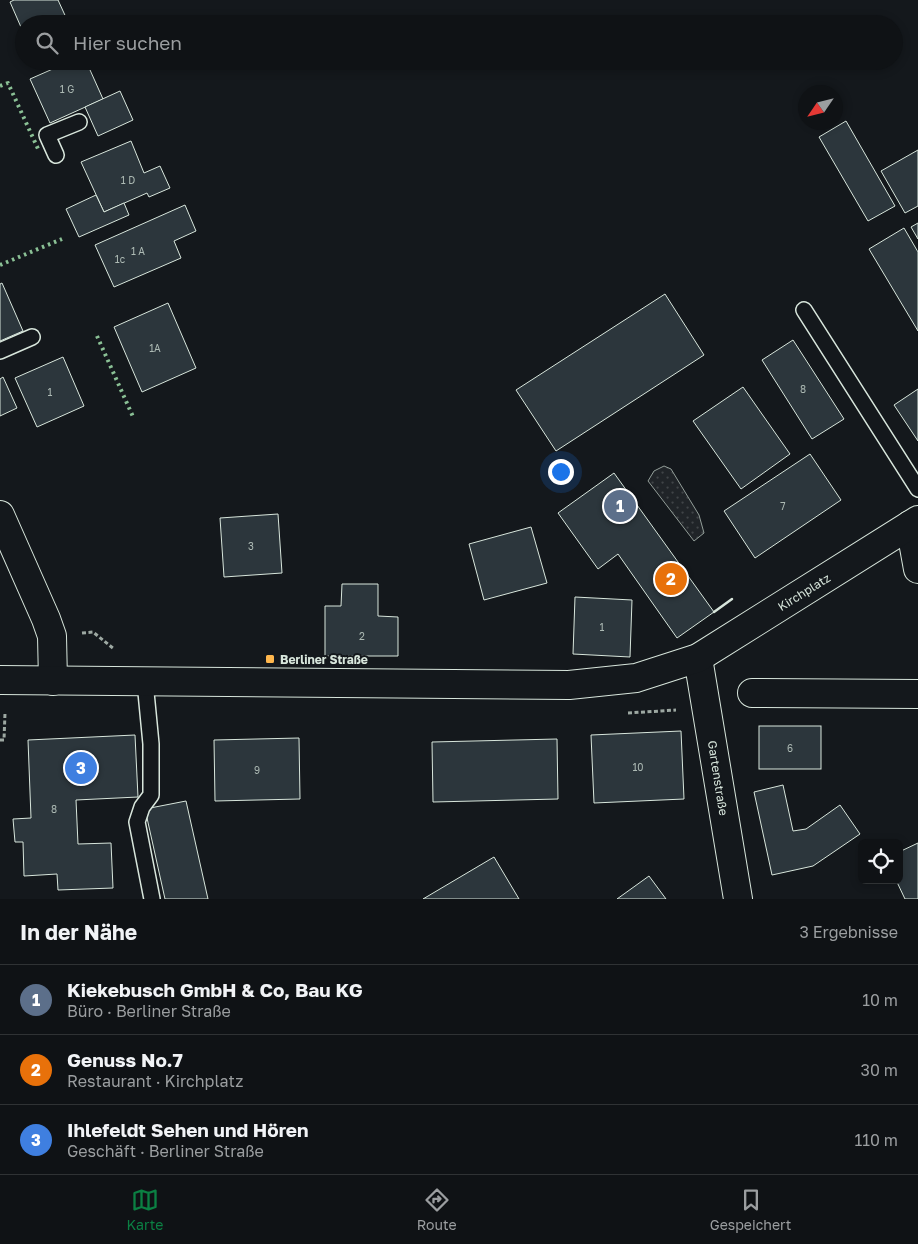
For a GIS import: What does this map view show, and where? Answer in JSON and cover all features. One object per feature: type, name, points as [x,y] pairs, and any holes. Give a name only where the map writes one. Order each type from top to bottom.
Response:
[{"type":"main road","points":[[0,515],[52,636],[53,681]]},
{"type":"main road","name":"Kirchplatz","points":[[698,658],[914,523],[918,569]]},
{"type":"main road","points":[[0,680],[569,685],[636,678],[698,658]]},
{"type":"main road","name":"Gartenstraße","points":[[698,658],[738,899]]},
{"type":"main road","points":[[752,693],[918,694]]},
{"type":"lane","points":[[56,155],[48,135],[79,122]]},
{"type":"lane","points":[[804,310],[918,489]]},
{"type":"lane","points":[[0,351],[32,337]]},
{"type":"lane","points":[[145,682],[151,744],[151,794],[142,807],[137,822],[152,899]]},
{"type":"path","points":[[94,632],[116,650]]},
{"type":"path","points":[[0,740],[4,740],[5,713]]},
{"type":"shaded area","points":[[664,466],[671,469],[699,515],[704,533],[694,541],[648,481],[654,471]]},
{"type":"building","points":[[14,0],[58,0],[65,15],[16,15],[10,2]]},
{"type":"building","points":[[50,70],[90,70],[103,99],[50,123],[30,79]]},
{"type":"building","points":[[120,91],[133,120],[98,136],[85,107]]},
{"type":"building","points":[[846,121],[895,206],[868,221],[819,137],[831,130],[843,130],[843,123]]},
{"type":"building","points":[[131,141],[144,173],[160,166],[170,188],[149,197],[147,193],[104,212],[81,162]]},
{"type":"building","points":[[918,150],[918,206],[905,213],[881,171]]},
{"type":"building","points":[[96,195],[104,212],[124,203],[129,215],[79,237],[66,209]]},
{"type":"building","points":[[185,205],[196,231],[174,241],[181,258],[114,287],[95,245]]},
{"type":"building","points":[[918,223],[918,239],[911,227]]},
{"type":"building","points":[[904,228],[918,252],[918,331],[869,249]]},
{"type":"building","points":[[2,283],[23,331],[0,341],[0,284]]},
{"type":"building","points":[[665,294],[704,355],[556,451],[516,390]]},
{"type":"building","points":[[168,303],[196,368],[142,392],[114,327]]},
{"type":"building","points":[[793,340],[844,419],[812,439],[762,360]]},
{"type":"building","points":[[63,357],[84,406],[37,427],[15,378]]},
{"type":"building","points":[[3,377],[17,408],[0,416],[0,379]]},
{"type":"building","points":[[743,387],[790,454],[741,489],[693,421]]},
{"type":"building","points":[[918,389],[918,441],[894,405]]},
{"type":"building","points":[[810,454],[841,500],[755,558],[724,511]]},
{"type":"building","points":[[614,473],[714,612],[677,638],[618,554],[598,569],[558,513]]},
{"type":"building","points":[[278,514],[282,573],[224,577],[220,518]]},
{"type":"building","points":[[531,527],[547,583],[484,600],[469,544]]},
{"type":"building","points":[[342,584],[378,584],[378,616],[398,617],[398,656],[325,656],[325,606],[341,606]]},
{"type":"building","points":[[575,597],[632,600],[630,657],[573,654]]},
{"type":"building","points":[[759,726],[821,726],[821,769],[759,769]]},
{"type":"building","points":[[681,731],[684,799],[594,803],[591,735]]},
{"type":"building","points":[[135,735],[138,797],[76,800],[78,844],[111,843],[113,888],[58,890],[57,874],[24,876],[23,842],[15,842],[13,819],[31,818],[28,740]]},
{"type":"building","points":[[299,738],[300,799],[215,801],[214,740]]},
{"type":"building","points":[[557,739],[558,799],[433,802],[432,742]]},
{"type":"building","points":[[783,785],[793,831],[806,829],[840,805],[860,834],[813,866],[772,875],[754,792]]},
{"type":"building","points":[[186,801],[208,899],[165,899],[145,809]]},
{"type":"building","points":[[918,843],[918,899],[905,899],[898,884],[903,884],[903,850]]},
{"type":"building","points":[[494,857],[519,899],[423,899]]},
{"type":"building","points":[[649,876],[666,899],[617,899]]},
{"type":"hedge","points":[[0,86],[8,83],[39,151]]},
{"type":"hedge","points":[[0,265],[62,239]]},
{"type":"hedge","points":[[97,336],[134,419]]},
{"type":"wall","points":[[714,612],[732,599]]},
{"type":"place","name":"Kiekebusch GmbH & Co, Bau KG","points":[[620,506]]},
{"type":"place","name":"Genuss No.7","points":[[671,579]]},
{"type":"place","name":"Berliner Straße","points":[[270,659]]},
{"type":"place","name":"Ihlefeldt Sehen und Hören","points":[[81,768]]}]
